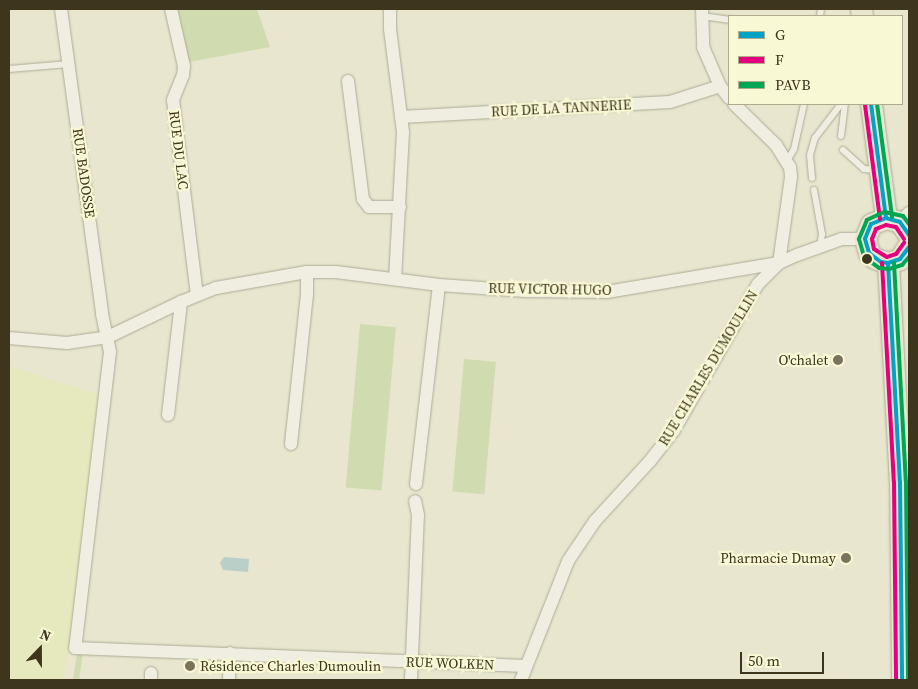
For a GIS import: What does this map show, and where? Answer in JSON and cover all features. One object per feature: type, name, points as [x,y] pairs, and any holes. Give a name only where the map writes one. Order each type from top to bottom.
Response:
[{"type":"main road","points":[[871,105],[878,170],[904,233],[900,259],[881,262],[869,253],[865,239],[871,224],[904,233]]},
{"type":"main road","points":[[888,262],[900,482],[904,677]]},
{"type":"street","name":"RUE BADOSSE","points":[[61,9],[102,314],[110,352],[75,648]]},
{"type":"street","name":"RUE DU LAC","points":[[171,9],[184,66],[183,75],[173,100],[197,295]]},
{"type":"street","points":[[390,9],[390,29],[401,117],[403,152],[395,279]]},
{"type":"street","points":[[702,12],[703,47],[720,86],[728,97]]},
{"type":"street","points":[[348,81],[363,199],[369,207],[400,207]]},
{"type":"street","name":"RUE DE LA TANNERIE","points":[[401,117],[670,102],[720,86]]},
{"type":"street","points":[[735,105],[776,144],[787,161],[791,177],[779,263]]},
{"type":"street","name":"RUE CHARLES DUMOULLIN","points":[[520,680],[568,562],[595,521],[650,461],[674,430],[754,291],[779,263],[842,239],[865,239]]},
{"type":"street","name":"RUE VICTOR HUGO","points":[[9,338],[68,343],[108,337],[181,302],[216,288],[307,272],[336,272],[439,285],[524,291],[607,292],[779,263]]},
{"type":"street","points":[[291,444],[307,295],[307,272]]},
{"type":"street","points":[[416,484],[439,285]]},
{"type":"street","points":[[168,415],[181,302]]},
{"type":"street","points":[[411,680],[418,515],[415,501]]},
{"type":"street","name":"RUE WOLKEN","points":[[75,648],[526,666]]},
{"type":"street","points":[[228,680],[230,653]]},
{"type":"lane","points":[[702,12],[728,20]]},
{"type":"lane","points":[[9,69],[69,64]]},
{"type":"lane","points":[[787,161],[794,148],[804,105]]},
{"type":"lane","points":[[812,178],[810,155],[815,138],[840,105]]},
{"type":"lane","points":[[841,136],[845,105]]},
{"type":"lane","points":[[844,150],[864,169],[878,170]]},
{"type":"lane","points":[[814,190],[822,234],[820,247]]},
{"type":"green space","points":[[178,9],[257,9],[270,47],[189,62]]},
{"type":"green space","points":[[360,324],[396,327],[382,491],[346,487]]},
{"type":"green space","points":[[464,359],[496,362],[484,494],[452,491]]},
{"type":"green space","points":[[9,366],[99,395],[64,680],[9,680]]},
{"type":"green space","points":[[83,652],[79,680],[73,680],[77,654]]},
{"type":"shaded area","points":[[224,557],[249,559],[248,572],[223,570],[220,563]]},
{"type":"transit line","name":"F","points":[[865,105],[880,219]]},
{"type":"transit line","name":"G","points":[[871,105],[886,218]]},
{"type":"transit line","name":"PAVB","points":[[877,105],[892,217]]},
{"type":"transit line","name":"PAVB","points":[[909,224],[903,216],[884,212],[867,220],[859,239],[864,257],[879,268],[889,269],[902,265],[909,257]]},
{"type":"transit line","name":"G","points":[[909,235],[900,222],[886,218],[871,224],[865,239],[869,253],[881,262],[888,263],[900,259],[909,247]]},
{"type":"transit line","name":"F","points":[[904,239],[896,227],[886,225],[876,229],[872,239],[874,249],[887,257],[896,254],[904,243]]},
{"type":"transit line","name":"F","points":[[882,263],[894,482],[896,680]]},
{"type":"transit line","name":"G","points":[[888,263],[900,482],[902,680]]},
{"type":"transit line","name":"PAVB","points":[[894,263],[906,482],[908,680]]},
{"type":"place","name":"O'chalet","points":[[838,360]]},
{"type":"place","name":"Pharmacie Dumay","points":[[846,558]]},
{"type":"place","name":"Résidence Charles Dumoulin","points":[[190,666]]}]
